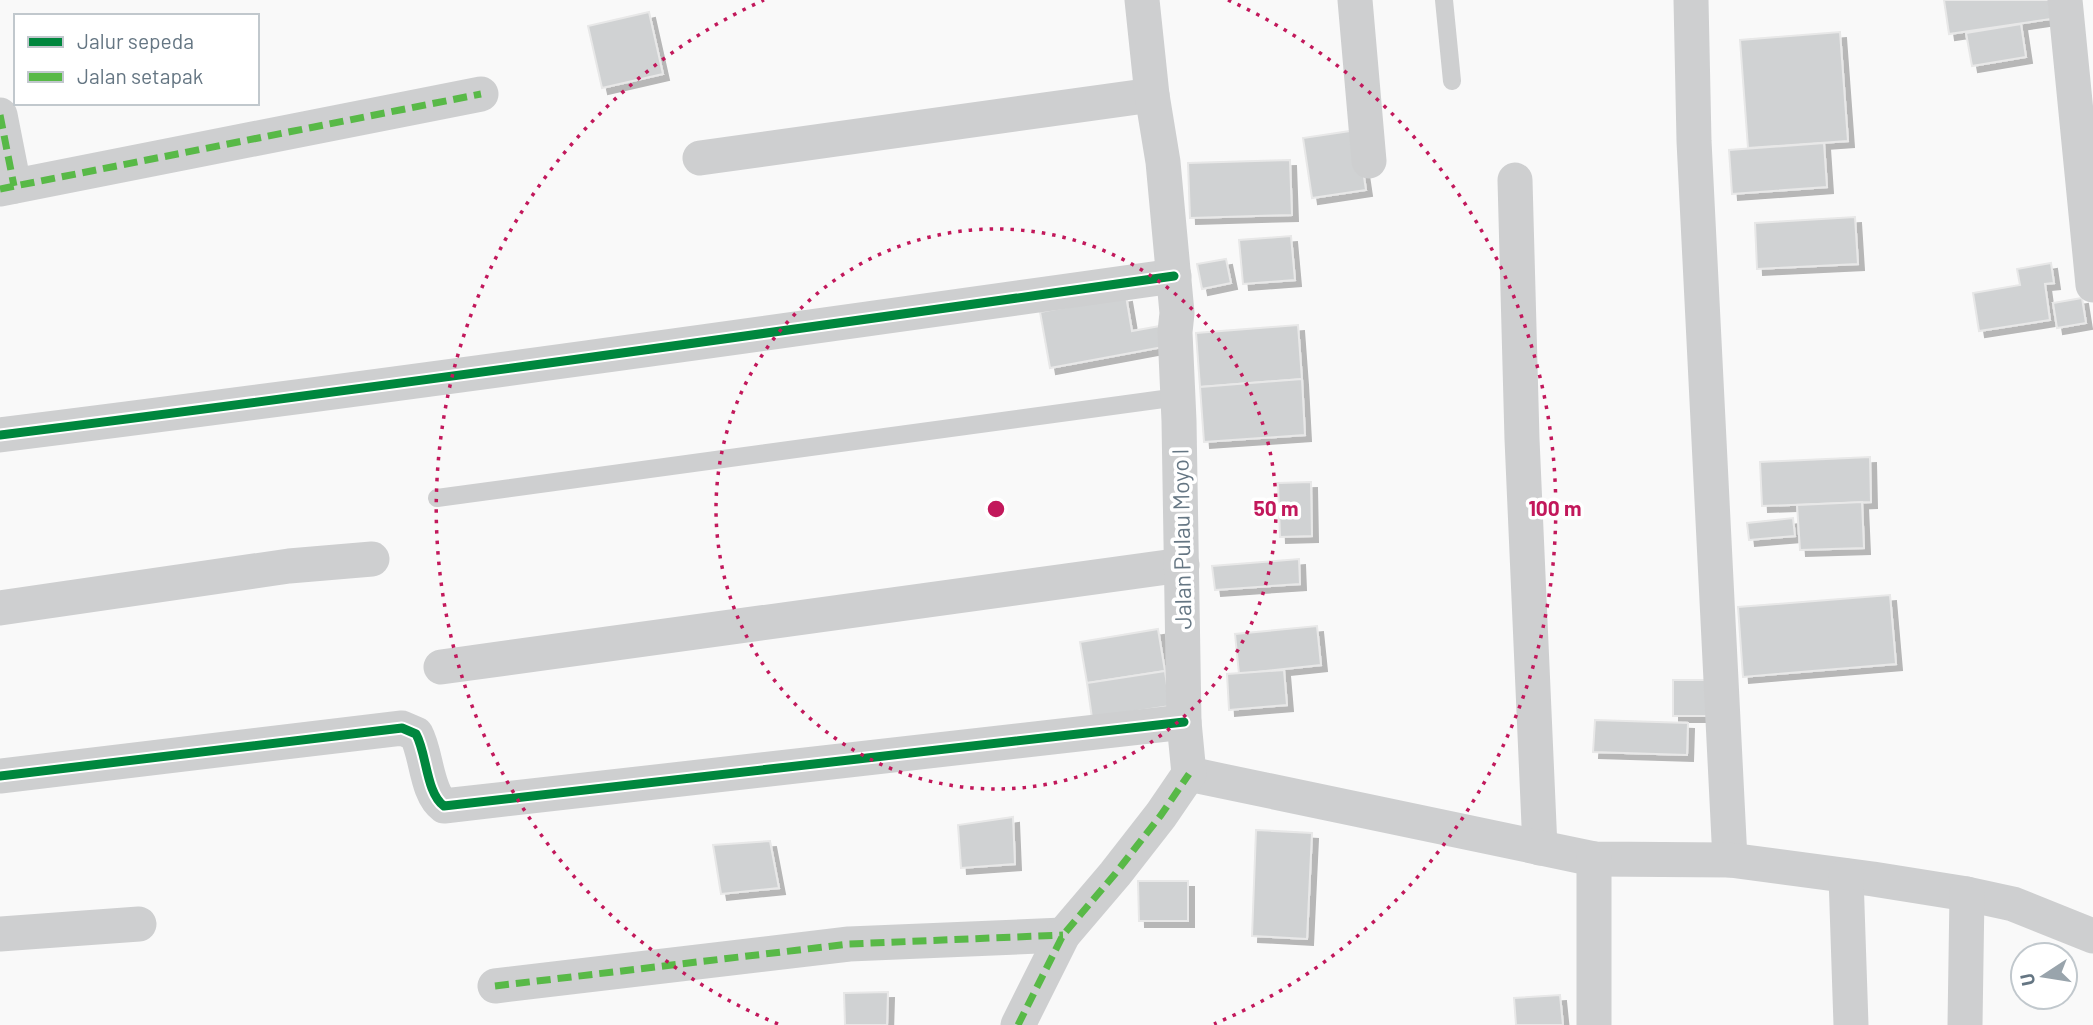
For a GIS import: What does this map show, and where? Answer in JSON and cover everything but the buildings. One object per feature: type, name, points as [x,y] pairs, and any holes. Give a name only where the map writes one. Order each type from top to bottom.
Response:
[{"type":"street","name":"Jalan Pulau Moyo I","points":[[1142,0],[1152,95],[1163,162],[1177,313],[1175,332],[1184,722],[1189,774]]},
{"type":"street","points":[[1355,0],[1369,161]]},
{"type":"street","points":[[1691,0],[1693,141],[1730,860]]},
{"type":"street","points":[[2065,0],[2093,285]]},
{"type":"street","points":[[0,116],[7,188],[481,94]]},
{"type":"street","points":[[700,158],[1152,95]]},
{"type":"street","points":[[1515,180],[1522,439],[1540,848]]},
{"type":"street","points":[[0,435],[680,346],[1174,276]]},
{"type":"street","points":[[0,608],[289,566],[372,559]]},
{"type":"street","points":[[441,667],[1182,565]]},
{"type":"street","points":[[0,776],[402,728],[416,734],[421,742],[431,786],[438,801],[444,806],[1184,722]]},
{"type":"street","points":[[1018,1025],[1063,935],[1123,864],[1189,774],[1594,859],[1730,860],[1967,894],[2013,904],[2093,936]]},
{"type":"street","points":[[1594,859],[1594,1025]]},
{"type":"street","points":[[1846,876],[1852,1025]]},
{"type":"street","points":[[1965,1025],[1967,894]]},
{"type":"street","points":[[0,934],[139,924]]},
{"type":"street","points":[[495,986],[849,944],[1063,935]]},
{"type":"lane","points":[[1444,0],[1452,81]]},
{"type":"lane","points":[[437,498],[1178,397]]},
{"type":"marked path","points":[[0,189],[481,94]]},
{"type":"marked path","points":[[0,115],[14,186]]},
{"type":"marked path","points":[[1018,1025],[1063,935],[1115,874],[1189,774]]},
{"type":"marked path","points":[[495,986],[849,944],[1063,935]]},
{"type":"cycle path","points":[[0,435],[441,378],[1174,276]]},
{"type":"cycle path","points":[[0,776],[402,728],[416,734],[430,783],[444,806],[1184,722]]}]
